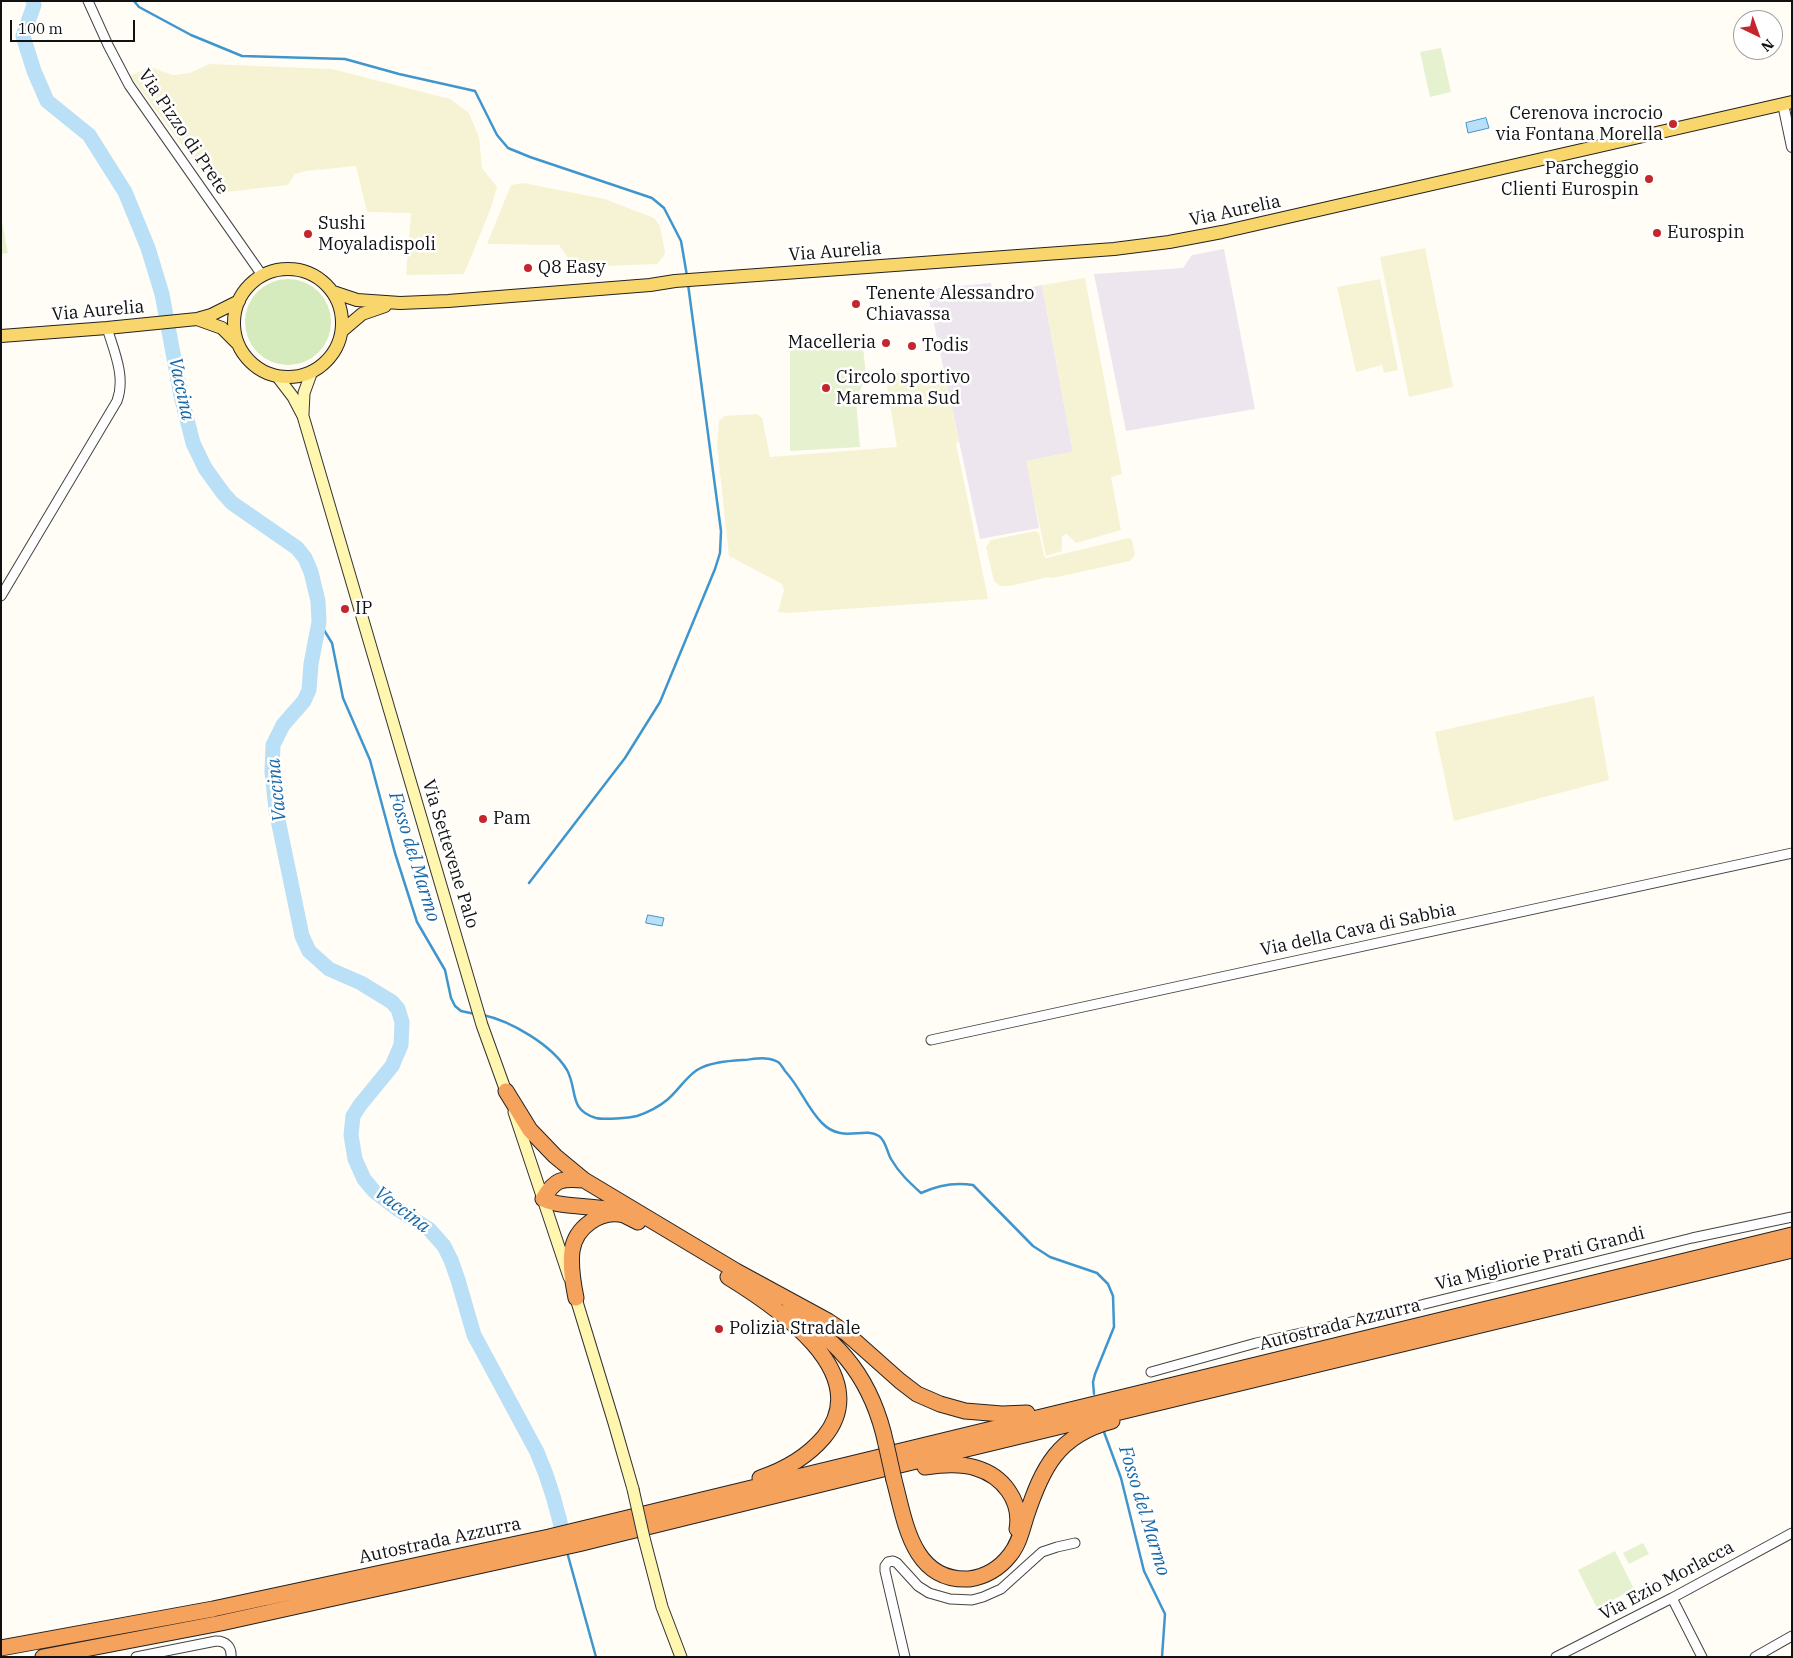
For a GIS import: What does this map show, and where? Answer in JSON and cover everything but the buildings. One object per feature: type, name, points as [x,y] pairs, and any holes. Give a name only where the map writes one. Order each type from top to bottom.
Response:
[{"type":"highway","points":[[506,1091],[520,1116],[534,1134],[560,1160],[584,1180],[660,1226],[840,1328],[903,1384],[923,1397],[965,1411],[1010,1414],[1098,1410],[1187,1402],[1210,1382]]},
{"type":"highway","points":[[584,1180],[565,1179],[558,1181],[548,1190],[543,1199],[563,1204],[603,1208],[625,1216],[819,1331],[848,1359],[870,1395],[882,1426],[893,1465],[907,1514],[917,1544],[926,1558],[939,1567],[959,1574],[980,1572],[998,1563],[1011,1546],[1018,1522],[1017,1509],[1007,1489],[993,1476],[976,1468],[954,1465],[893,1465]]},
{"type":"highway","points":[[576,1298],[572,1256],[575,1241],[580,1232],[588,1223],[599,1217],[612,1214],[625,1216]]},
{"type":"highway","name":"Autostrada Azzurra","points":[[1210,1382],[1792,1235]]},
{"type":"highway","name":"Autostrada Azzurra","points":[[1210,1382],[1792,1250]]},
{"type":"highway","points":[[783,1297],[838,1343],[859,1367],[877,1400],[886,1423],[893,1465],[909,1535],[920,1557],[934,1569],[947,1576],[961,1579],[977,1577],[998,1568],[1013,1551],[1042,1473],[1049,1462],[1098,1410],[1178,1379],[1210,1382]]},
{"type":"highway","points":[[656,1510],[689,1497],[757,1479],[782,1469],[810,1451],[833,1424],[838,1411],[839,1398],[829,1364],[804,1336],[762,1298]]},
{"type":"highway","name":"Autostrada Azzurra","points":[[43,1657],[221,1623],[576,1538],[709,1512],[750,1507],[893,1465],[1098,1410]]},
{"type":"highway","name":"Autostrada Azzurra","points":[[576,1538],[656,1510],[893,1465]]},
{"type":"highway","name":"Autostrada Azzurra","points":[[1,1648],[551,1544]]},
{"type":"main road","name":"Via Aurelia","points":[[333,292],[357,300],[400,303],[477,299],[650,285],[699,279],[1062,253],[1169,242],[1240,228],[1788,103]]},
{"type":"main road","points":[[293,269],[308,272],[322,280],[333,292],[339,304],[342,317],[342,331],[336,347],[326,361],[312,371],[295,376],[277,376],[262,370],[248,359],[239,345],[235,331],[235,316],[239,301],[248,286],[262,275],[277,270],[293,269]]},
{"type":"main road","name":"Via Aurelia","points":[[1,336],[197,319],[239,301]]},
{"type":"main road","name":"Via Aurelia","points":[[342,331],[357,318],[370,311],[400,303]]},
{"type":"main road","name":"Via Aurelia","points":[[197,319],[222,328],[239,345]]},
{"type":"main road","name":"Via Settevene Palo","points":[[303,416],[304,393],[312,371]]},
{"type":"main road","name":"Via Settevene Palo","points":[[277,376],[290,392],[303,416],[482,1025],[576,1298],[633,1489],[662,1606],[681,1657]]},
{"type":"street","name":"Via Pizzo di Prete","points":[[88,1],[129,85],[262,275]]},
{"type":"street","points":[[1788,103],[1792,147]]},
{"type":"street","points":[[1,596],[117,400],[121,380],[117,358],[107,328]]},
{"type":"street","name":"Via della Cava di Sabbia","points":[[931,1040],[1792,853]]},
{"type":"street","name":"Via Migliorie Prati Grandi","points":[[1151,1372],[1256,1343],[1354,1322],[1692,1238],[1792,1217]]},
{"type":"street","name":"Via Ezio Morlacca","points":[[1556,1657],[1672,1598],[1792,1532]]},
{"type":"street","points":[[905,1657],[885,1571],[885,1566],[888,1562],[897,1563],[918,1586],[934,1595],[950,1599],[972,1600],[983,1598],[1001,1589],[1044,1551],[1076,1543]]},
{"type":"street","points":[[1672,1598],[1702,1657]]},
{"type":"street","points":[[1755,1657],[1792,1636]]},
{"type":"street","points":[[136,1657],[216,1641],[224,1642],[229,1646],[231,1657]]},
{"type":"shaded area","points":[[209,64],[332,69],[450,99],[469,113],[479,137],[482,168],[497,187],[491,208],[464,274],[406,275],[411,213],[367,212],[356,166],[306,171],[295,174],[288,185],[218,193],[130,76],[150,67],[173,75],[190,73]]},
{"type":"shaded area","points":[[523,183],[605,199],[654,218],[660,226],[665,252],[663,257],[657,264],[580,267],[571,262],[559,245],[487,244],[511,185]]},
{"type":"shaded area","points":[[1425,248],[1453,387],[1409,397],[1380,257]]},
{"type":"shaded area","points":[[1224,249],[1255,409],[1126,431],[1094,274],[1183,268],[1192,255]]},
{"type":"shaded area","points":[[1085,278],[1122,474],[1111,477],[1121,530],[1076,543],[1067,534],[1062,536],[1062,551],[1046,556],[1026,461],[1073,452],[1042,285]]},
{"type":"shaded area","points":[[1380,279],[1398,370],[1384,373],[1382,365],[1356,372],[1337,287]]},
{"type":"shaded area","points":[[991,283],[993,295],[1042,285],[1073,452],[1027,461],[1039,528],[980,539],[928,296],[938,288]]},
{"type":"shaded area","points":[[944,370],[959,442],[956,443],[988,599],[788,613],[778,612],[784,590],[782,584],[729,556],[717,445],[719,421],[724,416],[757,414],[762,418],[770,457],[897,447],[885,374]]},
{"type":"shaded area","points":[[1035,531],[1039,533],[1046,558],[1129,538],[1132,540],[1135,555],[1130,561],[1053,578],[1048,577],[1010,586],[1000,586],[994,581],[986,547],[991,540]]},
{"type":"shaded area","points":[[1594,696],[1609,780],[1454,821],[1435,732]]},
{"type":"green space","points":[[1441,48],[1451,92],[1430,97],[1420,52]]},
{"type":"green space","points":[[1,217],[8,253],[1,254]]},
{"type":"green space","points":[[288,279],[305,282],[319,291],[328,305],[331,322],[328,339],[319,353],[305,362],[288,365],[271,362],[257,353],[248,339],[245,322],[248,305],[257,291],[271,282]]},
{"type":"green space","name":"Circolo sportivo Maremma Sud","points":[[862,336],[866,376],[856,400],[860,447],[790,451],[790,338]]},
{"type":"green space","points":[[1643,1543],[1649,1554],[1629,1564],[1623,1553]]},
{"type":"green space","points":[[1615,1551],[1634,1589],[1597,1608],[1578,1570]]},
{"type":"water","points":[[1486,118],[1489,128],[1468,133],[1466,123]]},
{"type":"water","points":[[648,915],[664,918],[662,926],[646,923]]},
{"type":"waterway","name":"Vaccina","points":[[33,1],[34,5],[23,36],[34,71],[47,101],[89,135],[125,192],[148,248],[162,294],[181,396],[193,443],[205,468],[232,503],[297,548],[305,558],[311,572],[318,601],[319,622],[311,664],[309,690],[304,701],[283,725],[273,745],[272,772],[276,810],[302,936],[309,951],[329,969],[361,983],[392,1002],[398,1009],[402,1022],[401,1045],[392,1066],[353,1116],[351,1135],[355,1159],[364,1179],[374,1191],[429,1229],[444,1246],[458,1280],[474,1335],[542,1463],[554,1498],[565,1546]]},
{"type":"waterway","points":[[134,1],[139,7],[191,35],[242,56],[345,59],[399,74],[475,91],[497,135],[508,148],[652,198],[664,208],[681,241],[687,276]]},
{"type":"waterway","points":[[529,883],[625,758],[660,702],[720,553],[721,531],[688,284]]},
{"type":"waterway","name":"Fosso del Marmo","points":[[319,622],[332,643],[343,698],[370,760],[395,853],[417,922],[445,970],[451,998],[455,1006],[461,1011],[475,1014]]},
{"type":"waterway","name":"Fosso del Marmo","points":[[483,1015],[518,1028],[551,1052],[567,1070],[577,1105],[581,1110],[596,1118],[610,1119],[637,1116],[649,1111],[667,1100],[693,1073],[708,1065],[726,1061],[761,1058],[778,1062],[822,1123],[830,1129],[845,1134],[873,1133],[879,1136],[898,1169],[921,1193],[947,1185],[973,1185],[1033,1246],[1050,1257],[1097,1273],[1108,1284],[1113,1296],[1114,1327],[1095,1374],[1093,1382],[1094,1394]]},
{"type":"waterway","name":"Fosso del Marmo","points":[[1104,1432],[1121,1478],[1144,1571],[1165,1614],[1162,1657]]},
{"type":"waterway","points":[[567,1552],[596,1657]]},
{"type":"place","name":"Cerenova incrocio via Fontana Morella","points":[[1673,124]]},
{"type":"place","name":"Parcheggio Clienti Eurospin","points":[[1649,179]]},
{"type":"place","name":"Eurospin","points":[[1657,233]]},
{"type":"place","name":"Sushi Moyaladispoli","points":[[308,234]]},
{"type":"place","name":"Q8 Easy","points":[[528,268]]},
{"type":"place","name":"Tenente Alessandro Chiavassa","points":[[856,304]]},
{"type":"place","name":"Macelleria","points":[[886,343]]},
{"type":"place","name":"Todis","points":[[912,346]]},
{"type":"place","name":"Circolo sportivo Maremma Sud","points":[[826,388]]},
{"type":"place","name":"IP","points":[[345,609]]},
{"type":"place","name":"Pam","points":[[483,819]]},
{"type":"place","name":"Polizia Stradale","points":[[719,1329]]}]
